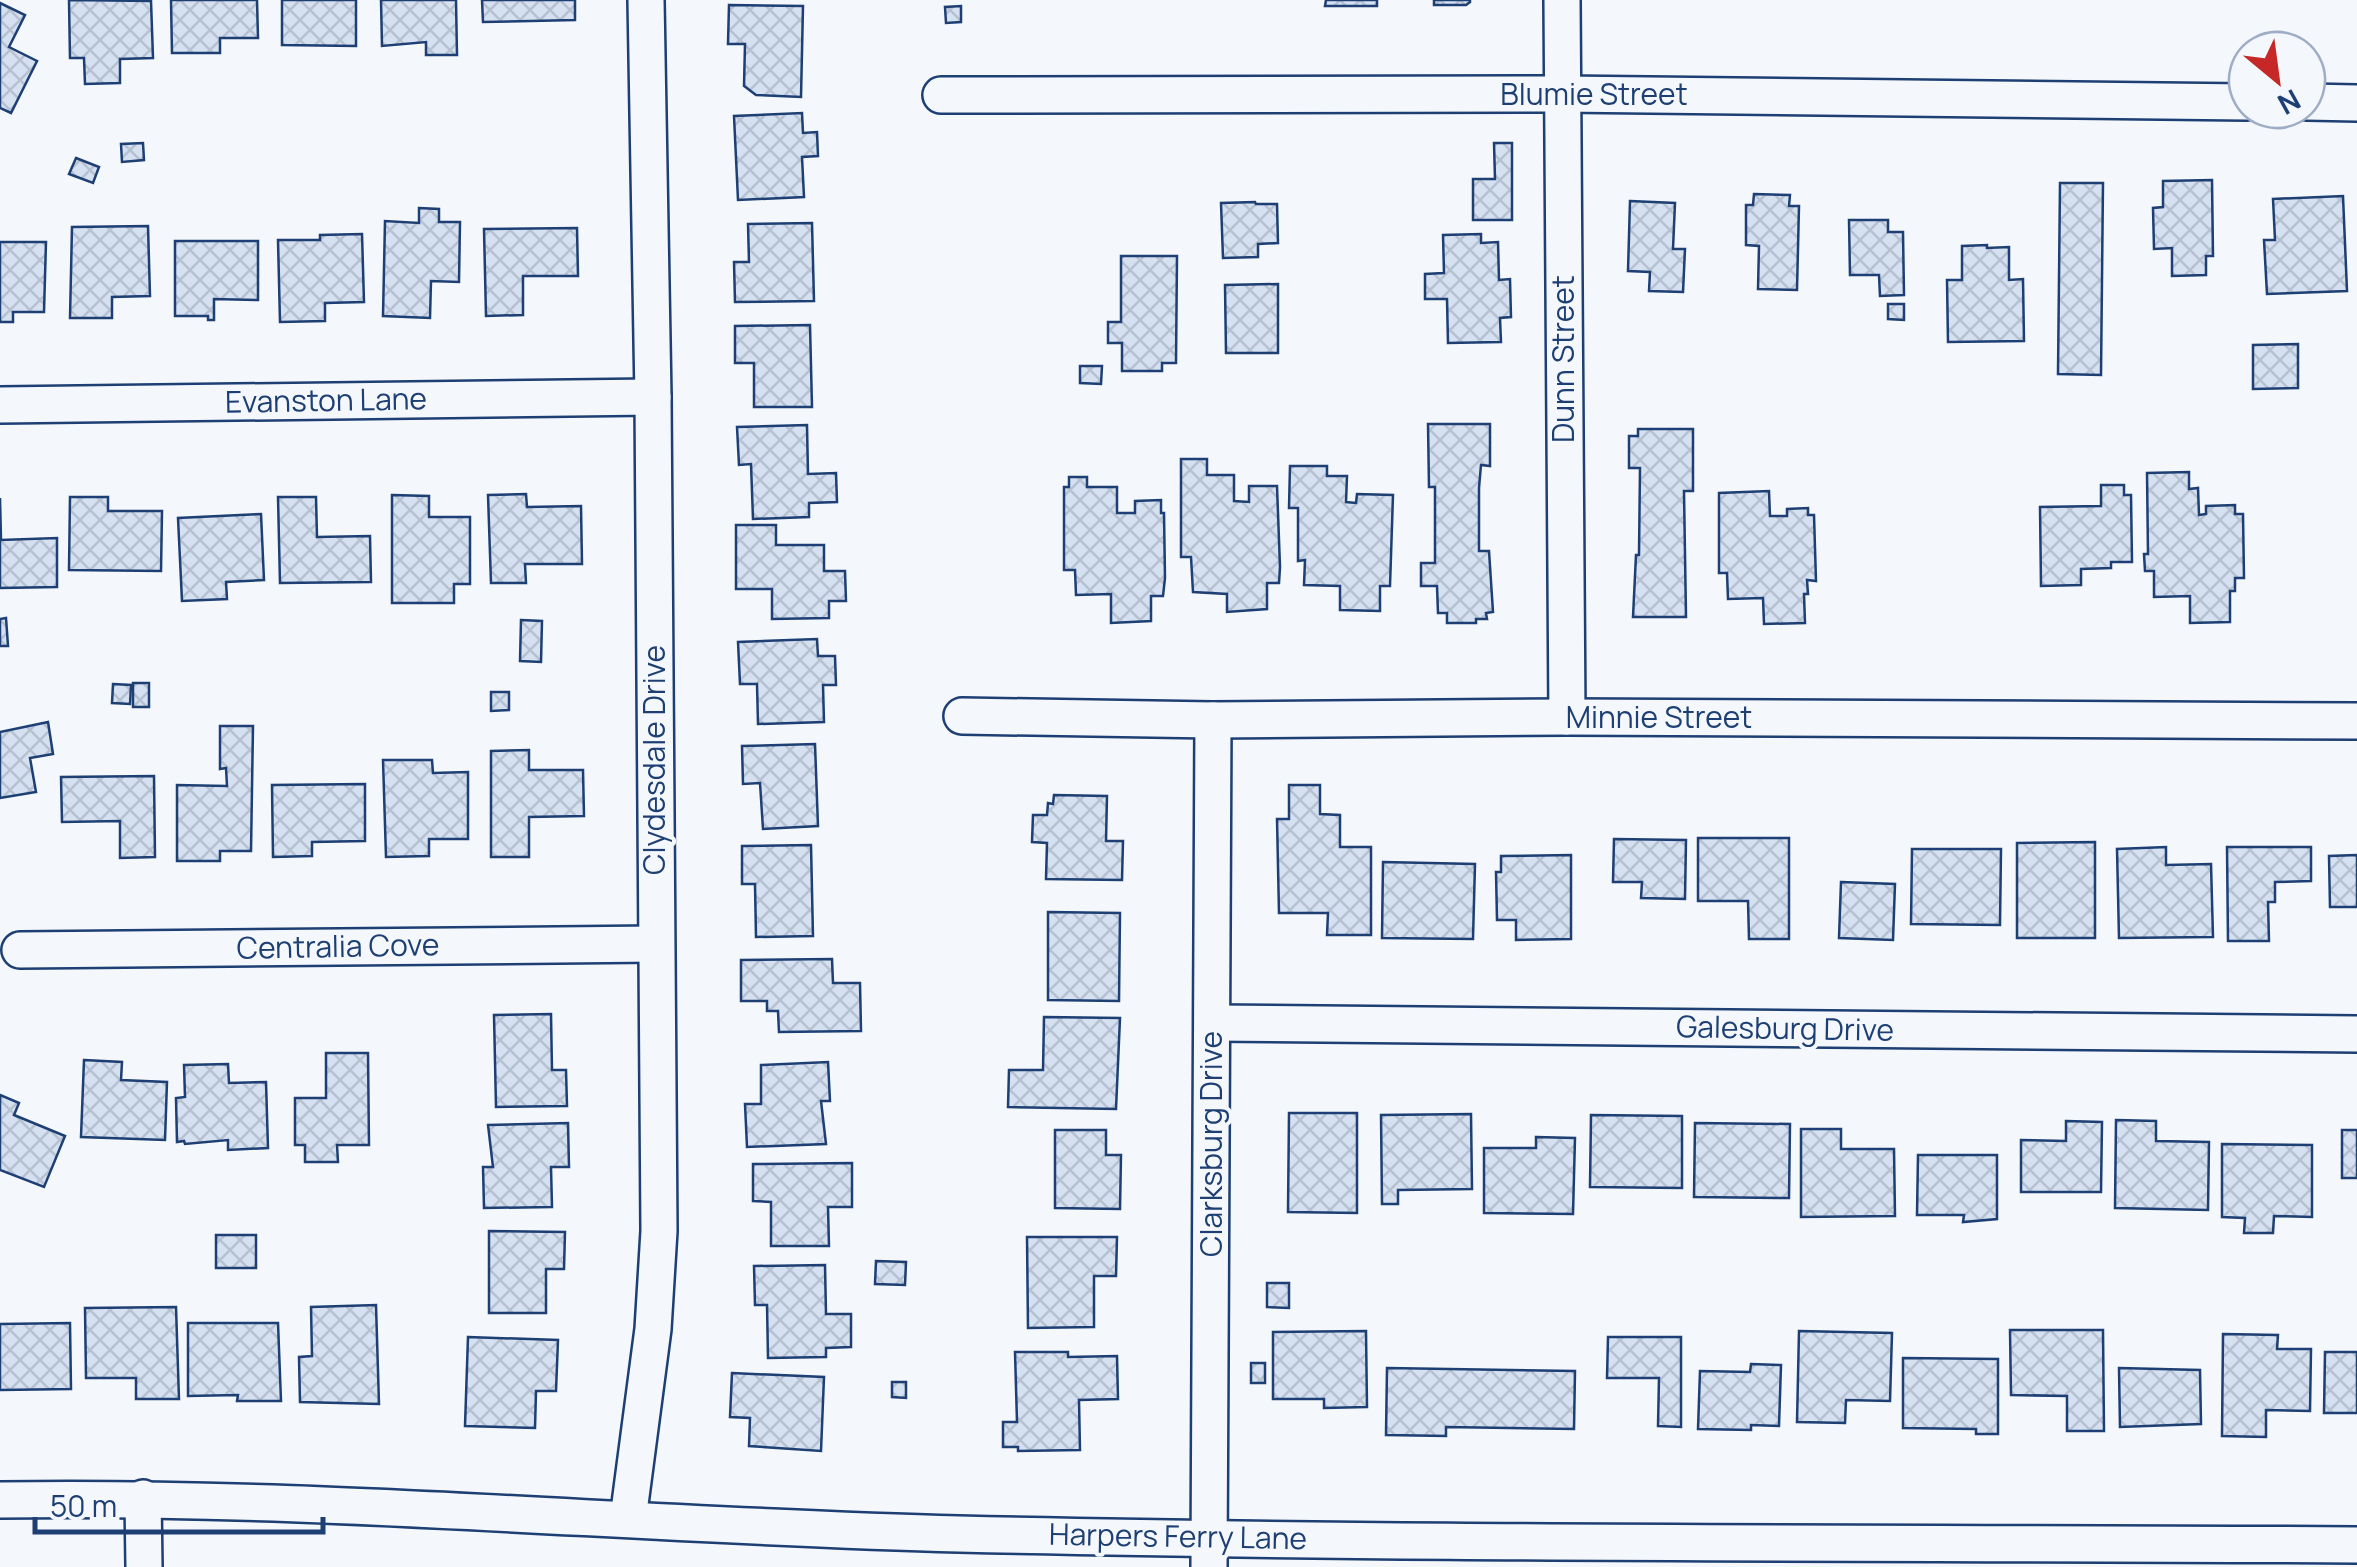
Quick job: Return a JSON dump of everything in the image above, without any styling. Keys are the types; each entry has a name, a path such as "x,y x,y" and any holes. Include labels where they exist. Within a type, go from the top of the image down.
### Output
{"street":[{"name":"Clydesdale Drive","path":"628,1519 654,1329 659,1231 646,0"},
{"name":"Dunn Street","path":"1562,0 1567,717"},
{"name":"Blumie Street","path":"941,96 1562,94 2227,102"},
{"path":"2327,102 2357,103"},
{"name":"Evanston Lane","path":"0,405 652,397"},
{"name":"Minnie Street","path":"962,716 1213,720 1567,717 2357,721"},
{"name":"Clarksburg Drive","path":"1209,1552 1213,720"},
{"name":"Centralia Cove","path":"20,950 656,944"},
{"name":"Galesburg Drive","path":"1213,1023 2357,1034"},
{"path":"143,1498 144,1567"},
{"name":"Harpers Ferry Lane","path":"0,1500 143,1498 952,1534 1209,1552 2357,1545"}],"building":[{"path":"69,0 151,1 153,58 120,59 120,83 85,84 84,58 70,58"},
{"path":"171,0 257,0 258,38 220,38 220,53 172,53"},
{"path":"282,0 356,0 356,46 282,45"},
{"path":"381,0 456,0 457,55 426,55 426,42 382,46"},
{"path":"482,0 575,0 575,20 483,22"},
{"path":"1326,0 1377,0 1377,6 1325,6"},
{"path":"1434,0 1470,0 1470,2 1434,5"},
{"path":"0,3 25,15 9,47 37,61 11,113 0,108"},
{"path":"729,5 803,6 801,97 756,95 744,86 745,44 728,44"},
{"path":"961,6 961,22 946,23 945,7"},
{"path":"802,113 803,133 817,132 818,156 802,157 804,197 738,200 734,116"},
{"path":"143,143 144,160 122,162 121,144"},
{"path":"1494,143 1512,143 1512,220 1473,220 1473,179 1495,179"},
{"path":"76,158 99,167 93,183 69,174"},
{"path":"2212,180 2213,256 2206,256 2206,275 2172,276 2172,248 2154,249 2153,208 2163,207 2163,181"},
{"path":"2060,183 2103,183 2101,375 2058,374"},
{"path":"1754,194 1790,195 1789,206 1799,206 1797,290 1758,289 1759,246 1746,245 1746,205 1753,205"},
{"path":"2343,196 2347,291 2267,294 2264,240 2275,240 2273,199"},
{"path":"1630,201 1675,203 1673,249 1685,249 1683,292 1649,291 1650,272 1628,271"},
{"path":"1221,203 1277,204 1278,243 1258,244 1258,257 1223,258"},
{"path":"419,208 439,209 439,222 460,222 459,282 431,281 430,318 383,316 385,221 419,223"},
{"path":"1849,220 1888,220 1888,232 1903,232 1904,295 1880,296 1879,275 1850,275"},
{"path":"812,223 814,301 735,302 734,262 749,262 748,224"},
{"path":"148,226 150,296 112,297 112,318 70,318 72,227"},
{"path":"577,228 578,276 523,276 523,315 486,316 484,229"},
{"path":"362,234 364,302 325,303 325,321 280,322 278,240"},
{"path":"1481,234 1481,243 1498,242 1499,280 1510,279 1511,317 1500,318 1501,342 1448,343 1447,299 1425,299 1425,274 1444,273 1443,235"},
{"path":"175,241 258,241 258,300 214,299 214,320 208,320 208,316 175,316"},
{"path":"0,242 46,242 44,312 13,312 13,322 0,322"},
{"path":"1962,246 2009,247 2009,280 2023,279 2024,341 1948,342 1947,280 1962,280"},
{"path":"1121,256 1177,256 1176,363 1162,363 1162,371 1122,371 1122,343 1108,343 1108,322 1121,322"},
{"path":"1278,284 1278,353 1226,353 1225,285"},
{"path":"1888,304 1904,304 1904,320 1888,319"},
{"path":"810,325 812,407 754,407 754,363 735,363 735,326"},
{"path":"2298,344 2298,388 2253,389 2253,345"},
{"path":"1080,366 1102,366 1101,384 1080,383"},
{"path":"1428,424 1490,424 1490,466 1481,465 1479,488 1479,551 1489,551 1493,612 1486,613 1487,619 1476,619 1476,623 1447,623 1447,613 1438,613 1437,586 1421,586 1421,563 1435,563 1435,487 1429,487"},
{"path":"807,425 808,474 836,473 837,502 809,503 809,517 753,519 751,464 739,465 737,427"},
{"path":"1638,429 1693,429 1693,491 1684,491 1686,617 1633,617 1639,555 1640,468 1629,468 1629,436 1638,436"},
{"path":"1181,459 1207,459 1207,475 1234,475 1234,501 1249,502 1249,486 1277,486 1279,583 1267,583 1267,609 1227,612 1227,594 1193,592 1191,557 1181,557"},
{"path":"1290,466 1327,466 1327,476 1347,476 1346,502 1356,503 1357,494 1393,495 1390,586 1380,586 1380,611 1340,610 1340,586 1304,585 1305,560 1298,561 1298,508 1289,508"},
{"path":"2189,472 2189,489 2198,488 2199,515 2206,514 2206,506 2235,505 2235,514 2243,514 2244,578 2235,578 2235,591 2230,591 2230,622 2190,623 2190,596 2154,597 2154,571 2145,571 2147,473"},
{"path":"1069,477 1087,477 1087,487 1117,487 1117,513 1135,513 1135,501 1161,500 1165,578 1163,596 1151,596 1151,621 1111,623 1111,594 1076,595 1075,570 1064,570 1064,487 1069,487"},
{"path":"2101,485 2124,485 2124,495 2131,495 2132,562 2111,562 2111,568 2081,569 2081,585 2041,586 2040,507 2101,506"},
{"path":"1769,491 1770,516 1787,516 1787,509 1808,508 1808,515 1814,515 1816,581 1807,580 1805,623 1764,624 1763,598 1728,599 1727,573 1719,573 1719,493"},
{"path":"526,494 527,507 581,506 582,564 525,564 526,583 491,583 488,495"},
{"path":"392,495 429,496 429,517 470,517 470,584 454,584 454,603 392,603"},
{"path":"70,497 108,497 108,511 162,511 161,571 69,570"},
{"path":"278,497 316,497 317,537 370,536 371,582 280,583"},
{"path":"0,498 1,540 57,538 57,587 0,588"},
{"path":"261,514 264,580 226,582 227,599 182,601 178,518"},
{"path":"736,525 776,525 776,545 824,545 824,571 845,571 846,601 829,601 829,618 772,619 772,589 736,589"},
{"path":"6,618 8,646 0,646 0,619"},
{"path":"521,620 542,621 541,662 520,661"},
{"path":"817,639 818,656 835,656 836,685 823,685 824,722 758,724 757,684 740,684 738,642"},
{"path":"133,683 149,683 149,707 133,707"},
{"path":"113,684 131,685 130,704 112,703"},
{"path":"491,692 509,692 509,710 491,711"},
{"path":"48,722 53,754 30,758 36,792 0,798 0,732"},
{"path":"220,726 253,726 251,851 220,851 220,861 177,861 177,785 227,786 226,768 220,769"},
{"path":"815,744 818,826 763,829 760,783 743,784 742,746"},
{"path":"529,750 529,770 583,770 584,816 529,817 529,857 491,857 491,751"},
{"path":"383,760 432,760 433,773 468,772 468,839 429,839 429,856 386,857"},
{"path":"154,776 155,857 120,858 120,821 62,822 61,777"},
{"path":"365,784 365,841 312,842 312,856 273,857 272,785"},
{"path":"1289,785 1320,785 1320,814 1340,815 1340,847 1371,847 1371,935 1327,935 1328,913 1279,913 1277,819 1289,819"},
{"path":"1054,795 1107,796 1106,841 1123,841 1122,880 1046,879 1047,843 1032,842 1033,815 1047,815 1048,803 1053,804"},
{"path":"1698,838 1789,838 1789,939 1749,939 1748,901 1698,901"},
{"path":"1614,839 1686,840 1685,899 1641,898 1642,882 1613,882"},
{"path":"2095,842 2095,938 2017,938 2017,843"},
{"path":"811,845 813,936 756,937 755,884 742,884 742,846"},
{"path":"2166,847 2166,865 2211,864 2213,937 2119,938 2117,849"},
{"path":"2227,847 2311,847 2311,881 2275,882 2275,902 2268,902 2269,941 2228,941"},
{"path":"1912,849 2001,849 2000,925 1911,924"},
{"path":"1571,855 1571,939 1516,940 1516,920 1497,920 1496,872 1501,872 1501,856"},
{"path":"2357,855 2357,907 2330,907 2329,856"},
{"path":"1383,862 1475,864 1473,939 1382,938"},
{"path":"1841,882 1895,884 1893,940 1839,938"},
{"path":"1048,912 1120,913 1119,1001 1048,1000"},
{"path":"832,959 833,983 860,983 861,1031 779,1032 778,1011 767,1011 767,1001 741,1001 741,960"},
{"path":"551,1014 552,1070 566,1070 567,1106 496,1107 494,1015"},
{"path":"1044,1017 1120,1018 1116,1109 1008,1107 1009,1070 1043,1070"},
{"path":"326,1053 368,1053 369,1145 337,1145 338,1162 305,1162 305,1145 295,1145 295,1098 326,1098"},
{"path":"84,1060 122,1062 121,1080 167,1082 165,1140 81,1137"},
{"path":"828,1062 830,1101 821,1101 826,1144 747,1147 745,1104 761,1104 761,1065"},
{"path":"228,1064 229,1083 266,1082 268,1148 228,1150 228,1140 177,1142 176,1098 185,1097 184,1065"},
{"path":"0,1095 19,1103 14,1115 65,1136 44,1187 0,1170"},
{"path":"1289,1113 1357,1113 1357,1213 1288,1212"},
{"path":"1471,1114 1472,1189 1398,1190 1398,1204 1382,1204 1381,1115"},
{"path":"1591,1115 1682,1116 1682,1188 1590,1187"},
{"path":"2116,1120 2156,1121 2156,1141 2209,1142 2208,1210 2115,1208"},
{"path":"2066,1121 2102,1122 2101,1192 2021,1192 2021,1140 2066,1141"},
{"path":"568,1123 569,1167 551,1167 552,1207 484,1208 483,1167 493,1167 488,1125"},
{"path":"1695,1123 1790,1124 1789,1198 1694,1197"},
{"path":"1801,1129 1841,1129 1841,1149 1894,1149 1895,1216 1801,1217"},
{"path":"1055,1130 1106,1130 1106,1155 1121,1155 1120,1209 1055,1208"},
{"path":"2342,1130 2357,1130 2357,1178 2342,1178"},
{"path":"1536,1137 1575,1138 1573,1214 1484,1213 1484,1148 1536,1148"},
{"path":"2222,1144 2312,1145 2312,1217 2274,1216 2273,1233 2244,1233 2245,1218 2222,1217"},
{"path":"1918,1155 1997,1155 1997,1219 1963,1222 1964,1215 1917,1215"},
{"path":"852,1163 852,1207 828,1207 829,1246 771,1246 771,1202 753,1201 753,1164"},
{"path":"489,1231 565,1232 564,1269 546,1269 546,1313 489,1313"},
{"path":"216,1235 256,1235 256,1268 216,1268"},
{"path":"1027,1237 1117,1237 1116,1276 1094,1276 1094,1327 1028,1328"},
{"path":"876,1261 906,1262 905,1285 875,1284"},
{"path":"825,1265 826,1314 851,1314 851,1347 826,1348 826,1357 768,1358 767,1305 755,1305 754,1266"},
{"path":"1267,1283 1289,1283 1289,1308 1267,1307"},
{"path":"376,1305 379,1404 300,1402 299,1357 312,1356 311,1307"},
{"path":"176,1307 179,1399 136,1399 136,1378 86,1378 85,1308"},
{"path":"70,1323 71,1389 0,1390 0,1324"},
{"path":"188,1323 278,1323 281,1401 237,1401 238,1395 188,1396"},
{"path":"2010,1330 2103,1330 2104,1431 2067,1431 2067,1396 2011,1395"},
{"path":"1366,1331 1367,1407 1324,1408 1324,1399 1273,1399 1273,1332"},
{"path":"1799,1331 1892,1333 1890,1401 1846,1400 1845,1423 1797,1422"},
{"path":"2223,1334 2278,1335 2277,1349 2311,1349 2310,1411 2266,1410 2266,1437 2222,1436"},
{"path":"468,1337 558,1340 556,1391 536,1391 535,1428 465,1426"},
{"path":"1608,1337 1681,1337 1681,1427 1658,1426 1659,1378 1607,1378"},
{"path":"1015,1352 1117,1356 1118,1399 1079,1400 1080,1450 1018,1451 1018,1447 1003,1447 1003,1422 1017,1422"},
{"path":"2325,1352 2357,1352 2357,1413 2324,1413"},
{"path":"1903,1358 1998,1359 1998,1434 1976,1434 1976,1429 1903,1428"},
{"path":"1251,1363 1265,1363 1265,1383 1251,1383"},
{"path":"1751,1364 1781,1365 1779,1426 1698,1429 1700,1371 1750,1372"},
{"path":"1387,1368 1575,1371 1574,1429 1446,1427 1446,1436 1386,1435"},
{"path":"2119,1368 2200,1370 2201,1424 2120,1427"},
{"path":"732,1373 824,1377 821,1451 749,1446 750,1418 730,1417"},
{"path":"892,1382 906,1382 906,1398 892,1397"}]}
